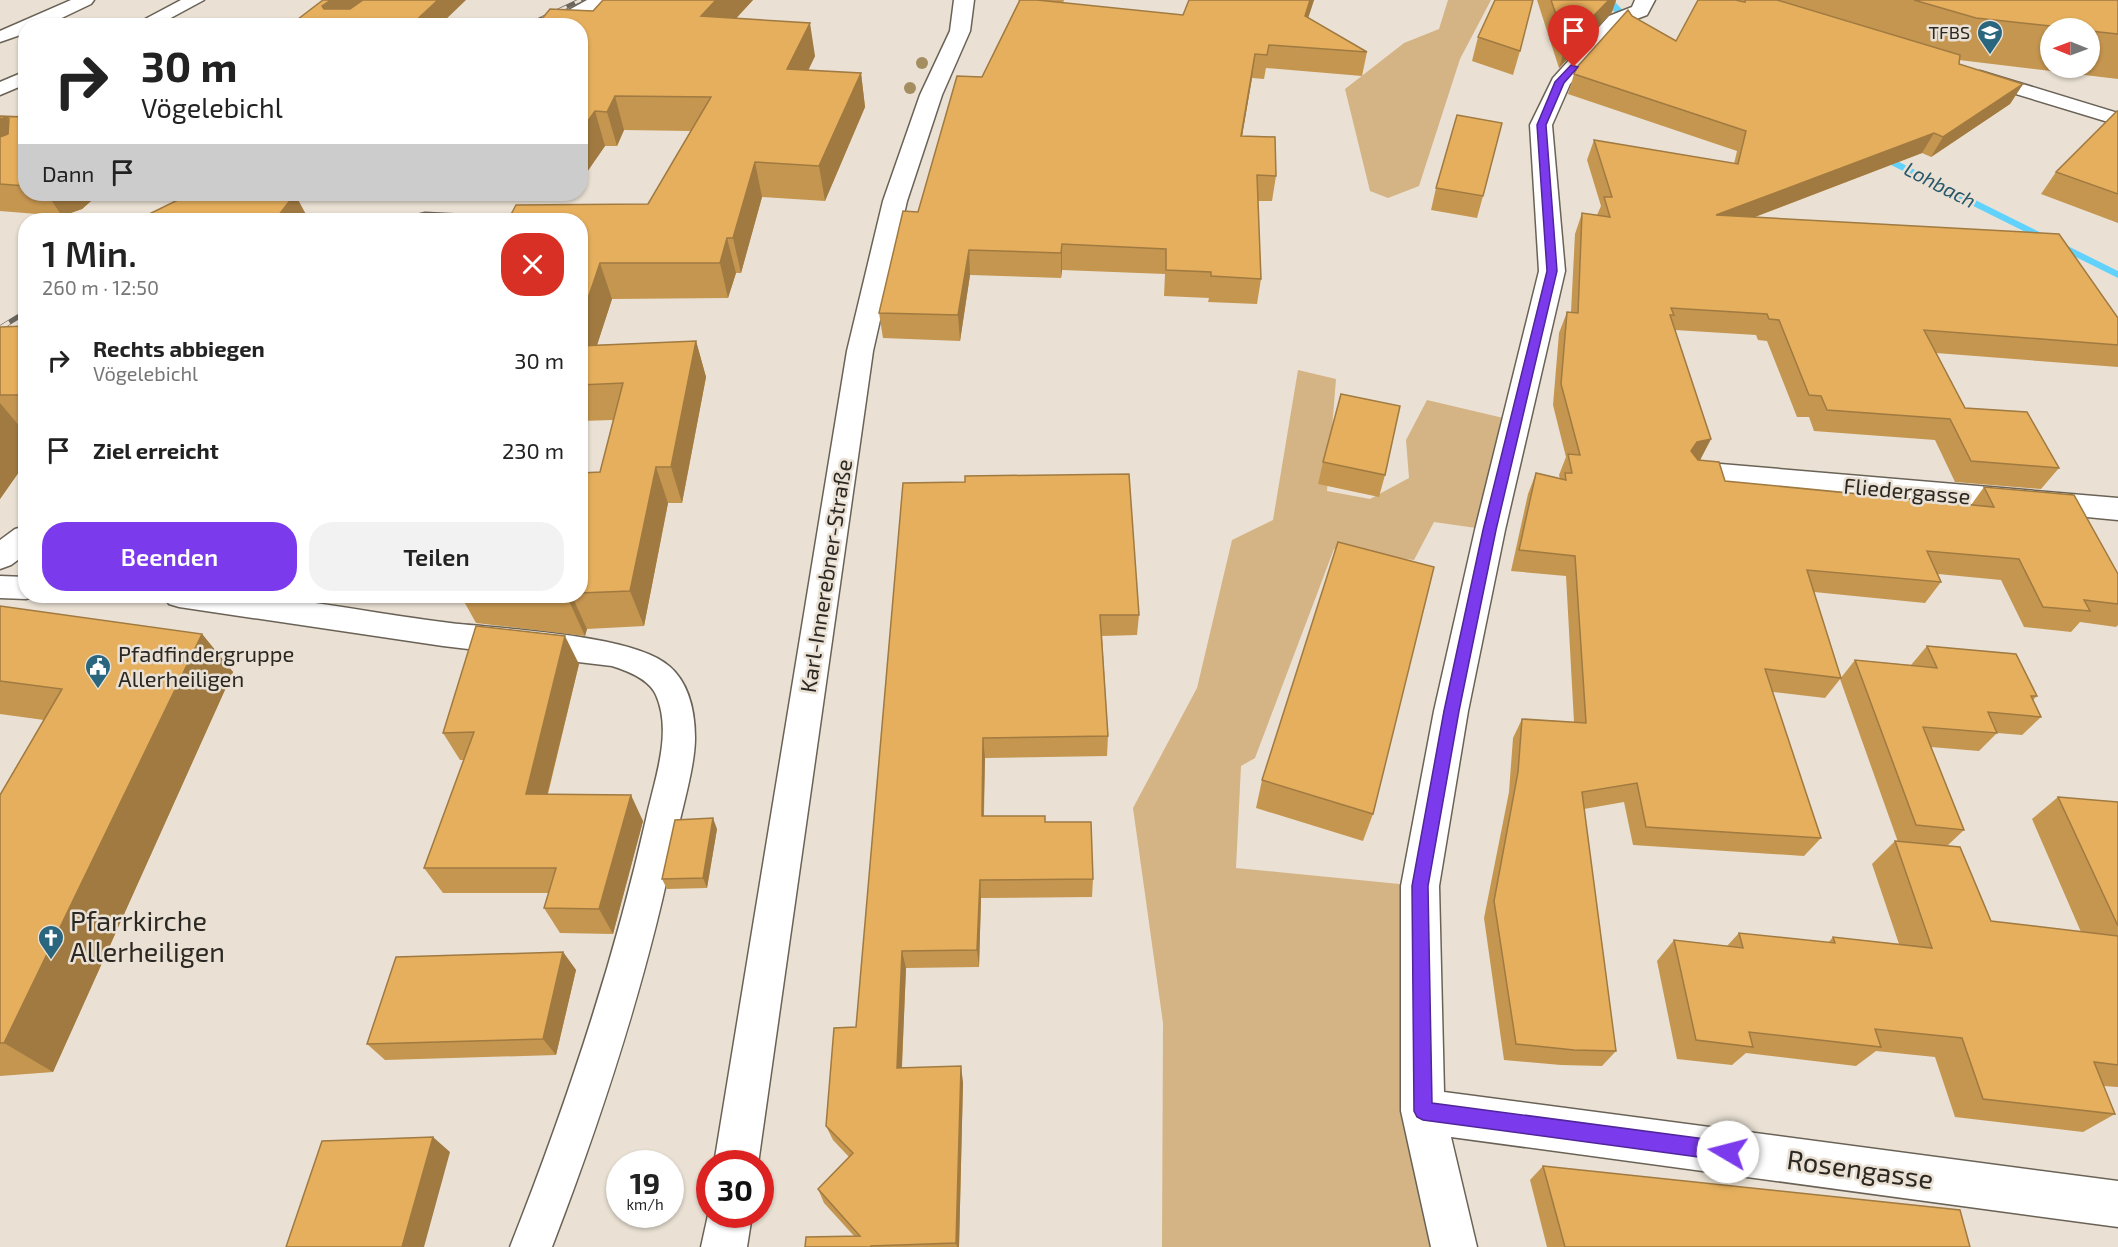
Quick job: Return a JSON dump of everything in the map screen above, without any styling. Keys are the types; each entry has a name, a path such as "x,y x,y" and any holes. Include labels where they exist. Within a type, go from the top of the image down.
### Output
{"street":[{"path":"566,18 602,0"},
{"name":"Karl-Innerebner-Straße","path":"738,1150 860,351 894,201 931,95 960,31 964,0"},
{"path":"1454,1247 1423,1111 1420,886 1451,711 1490,530 1552,271 1541,125 1560,82 1634,10"},
{"name":"Fliedergasse","path":"1697,472 2118,509"},
{"path":"0,557 18,543"},
{"name":"Rosengasse","path":"1423,1111 2118,1204"},
{"path":"724,1247 727,1228"}],"lane":[{"path":"45,18 85,0"},
{"path":"158,18 195,0"},
{"path":"0,37 18,30"},
{"path":"1967,72 2118,119"},
{"path":"0,89 18,81"},
{"path":"0,587 18,588"},
{"path":"228,603 443,634 612,654 633,659 648,667 663,679 674,694 679,714 679,742 643,911 568,1149 531,1247"}],"shaded area":[{"path":"1448,0 1491,0 1460,59 1419,186 1388,198 1370,191 1345,89 1404,43 1439,29"},
{"path":"1298,370 1336,379 1327,491 1370,499 1409,478 1406,440 1427,400 1516,421 1490,530 1434,522 1414,560 1334,549 1255,758 1241,766 1236,868 1420,886 1454,1247 1162,1247 1163,1023 1133,808 1197,688 1232,540 1273,520"}],"building":[{"path":"323,0 331,0 322,6 324,9 350,9 363,0 438,0 419,18 299,18"},
{"path":"603,0 716,0 701,16 810,23 787,69 861,73 819,166 755,162 733,238 727,238 720,263 600,263 588,298 588,213 512,213 516,205 648,204 711,97 615,96 607,112 595,111 588,121 588,18 543,18 550,9 593,11"},
{"path":"1020,0 1183,15 1189,0 1310,0 1305,16 1367,52 1269,45 1267,55 1255,54 1241,136 1275,137 1276,176 1257,175 1261,279 1211,276 1211,272 1166,270 1166,249 1062,244 1061,253 969,250 958,315 879,313 903,211 918,212 957,76 982,77"},
{"path":"1495,0 1533,0 1520,51 1478,37"},
{"path":"1551,0 1609,0 1566,44"},
{"path":"1698,0 1745,2 1745,0 1777,0 1960,55 1959,64 2023,84 1943,137 1934,133 1716,215 2059,234 2118,318 2118,345 1924,330 1965,408 2027,412 2059,468 1971,461 1950,419 1827,410 1821,396 1809,395 1779,320 1769,319 1767,314 1671,308 1674,315 1670,315 1711,439 1697,442 1691,451 1698,460 1719,462 1725,481 1994,507 1984,487 2074,495 2118,574 2118,604 2084,600 2090,611 2043,607 2019,559 1927,551 1941,582 1807,570 1841,678 1765,669 1821,838 1646,827 1637,783 1582,792 1616,1051 1574,1050 1516,1044 1494,901 1518,772 1522,719 1586,723 1575,556 1519,550 1536,473 1566,480 1565,473 1572,473 1568,454 1580,455 1561,384 1567,312 1578,313 1582,213 1610,217 1604,197 1612,197 1594,140 1738,164 1746,131 1574,74 1578,66 1628,10 1632,16 1676,41"},
{"path":"1914,0 2118,0 2118,34 2100,32 2100,18 2040,18 2040,25 1976,18"},
{"path":"2117,111 2118,194 2056,172"},
{"path":"1457,115 1502,123 1483,196 1436,188"},
{"path":"0,116 18,117 18,185 0,184 0,137 8,134 9,119 6,117 0,119"},
{"path":"176,201 290,201 280,213 151,213"},
{"path":"18,326 18,395 0,395 0,327"},
{"path":"696,341 671,467 656,467 630,591 588,593 588,473 600,472 623,383 588,385 588,346"},
{"path":"1341,394 1400,406 1385,475 1323,462"},
{"path":"1129,474 1139,615 1100,615 1108,736 983,738 982,816 1045,816 1045,822 1091,822 1093,879 980,880 977,950 902,951 897,1068 961,1066 956,1243 805,1247 806,1237 860,1236 818,1189 853,1153 826,1126 834,1028 856,1027 903,483 965,482 965,476"},
{"path":"1338,542 1434,567 1373,814 1262,780"},
{"path":"0,606 202,634 4,1043 0,1043 0,795 62,689 0,681"},
{"path":"476,626 565,636 526,794 631,795 599,909 544,908 556,868 424,868 474,732 443,733"},
{"path":"1927,646 2016,654 2037,696 2031,696 2041,717 1988,712 1997,733 1923,727 1964,830 1916,825 1855,660 1937,668"},
{"path":"2058,797 2118,802 2118,926"},
{"path":"713,818 703,878 662,879 675,820"},
{"path":"1895,841 1960,847 1991,921 2118,936 2118,1065 2094,1062 2115,1114 1983,1099 1962,1038 1875,1029 1881,1047 1749,1032 1753,1047 1696,1040 1674,940 1743,948 1739,933 1835,943 1833,937 1932,948"},
{"path":"563,952 543,1039 367,1044 396,957"},
{"path":"433,1137 402,1247 286,1247 322,1141"},
{"path":"1543,1166 1960,1210 1970,1247 1565,1247"}],"waterway":[{"name":"Lohbach","path":"1612,0 1612,4 1633,26"},
{"name":"Lohbach","path":"1879,155 2118,275"}],"railway":[{"path":"543,18 581,0"},
{"path":"0,328 18,317"}],"place":[{"name":"TFBS","path":"1990,56"},
{"name":"Pfadfindergruppe Allerheiligen","path":"98,690"},
{"name":"Pfarrkirche Allerheiligen","path":"51,961"}],"route":[{"path":"1574,67 1560,82 1541,125 1552,271 1490,530 1451,711 1420,886 1423,1111 1728,1152"}]}
